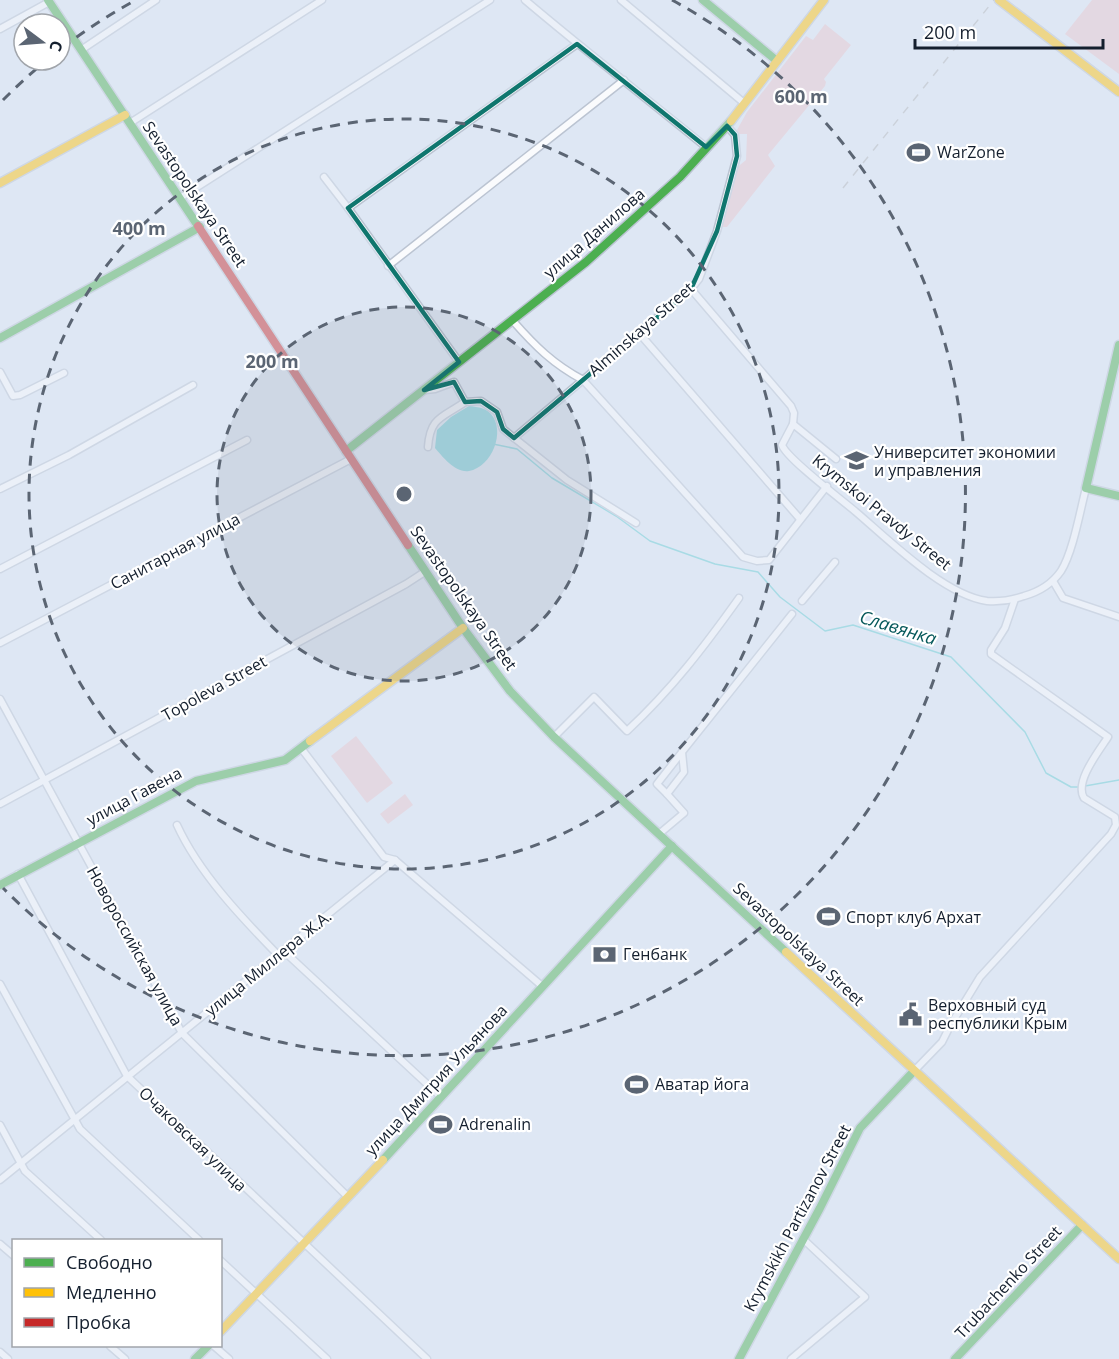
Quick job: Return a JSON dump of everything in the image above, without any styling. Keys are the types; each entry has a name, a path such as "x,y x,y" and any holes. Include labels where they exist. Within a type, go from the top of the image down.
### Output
{"main road":[{"path":"703,0 777,61"},
{"name":"улица Данилова","path":"348,455 424,390 586,262 651,205 727,126 824,0"},
{"path":"999,0 1119,92"},
{"name":"Sevastopolskaya Street","path":"49,1 463,628 510,691 554,737 1119,1259"},
{"path":"0,183 128,119"},
{"path":"0,338 200,228"},
{"path":"1119,345 1086,488 1119,496"},
{"name":"улица Гавена","path":"0,885 196,781 285,760 463,628"},
{"name":"улица Дмитрия Ульянова","path":"222,1330 304,1245 672,846"},
{"name":"Krymskikh Partizanov Street","path":"739,1359 861,1128 914,1071"},
{"name":"Trubachenko Street","path":"955,1359 1082,1225"},
{"path":"195,1359 207,1347"}],"street":[{"path":"81,50 156,0"},
{"path":"128,119 322,0"},
{"path":"180,198 490,0"},
{"path":"525,0 706,147"},
{"path":"621,0 744,103"},
{"path":"0,29 49,1"},
{"path":"348,208 577,44"},
{"path":"388,266 624,80"},
{"name":"Alminskaya Street","path":"514,438 691,289 699,279 717,231 737,156 735,135 727,126"},
{"path":"324,177 459,362"},
{"path":"691,289 791,406 794,413 793,424"},
{"path":"513,321 540,351 560,368 583,380 743,557 757,561 769,560 827,486"},
{"path":"639,333 800,519"},
{"path":"0,372 13,396 20,395 64,373"},
{"path":"424,390 435,389 454,382 465,402"},
{"path":"0,489 69,455 194,385"},
{"path":"428,447 429,432 433,424 465,402 481,401 497,412 503,429 514,438 567,480 620,516 636,524"},
{"name":"Krymskoi Pravdy Street","path":"836,459 793,424 782,445 788,456 827,486 900,550 943,582 964,594 988,601 1015,599 1029,595 1053,581"},
{"path":"0,568 247,440"},
{"name":"Санитарная улица","path":"0,643 348,455"},
{"path":"1086,488 1067,555 1061,570 1053,581 1063,598 1119,617"},
{"path":"802,601 835,562"},
{"name":"Topoleva Street","path":"0,804 418,578 426,571"},
{"path":"554,737 594,698 627,730 660,700 702,649 739,598"},
{"path":"914,1071 942,1042 980,977 1111,834 1116,825 1115,817 1084,798 1081,789 1084,776 1108,737 991,654 991,650 1005,628 1015,599"},
{"path":"659,834 684,813 657,784 792,614"},
{"name":"Новороссийская улица","path":"0,699 182,1033 348,1197"},
{"path":"0,718 8,714"},
{"path":"301,748 384,856 395,860 542,987"},
{"path":"667,794 684,772 682,752"},
{"path":"177,825 188,848 244,920 278,955 288,955 441,1097"},
{"name":"улица Миллера Ж.А.","path":"0,1179 395,860"},
{"name":"Очаковская улица","path":"18,874 127,1076 427,1359"},
{"path":"0,984 80,1129 198,1239"},
{"path":"0,1125 25,1171 100,1239"},
{"path":"791,1359 865,1297 803,1239"},
{"path":"0,1244 12,1254"},
{"path":"222,1262 327,1359"},
{"path":"111,1347 125,1359"},
{"path":"215,1347 229,1359"},
{"path":"0,1352 8,1359"}],"highlighted area":[{"path":"577,44 706,147 727,126 735,135 737,156 717,231 691,289 514,438 503,429 497,412 481,401 465,402 454,382 424,390 459,362 348,208"}],"shaded area":[{"path":"1092,0 1119,0 1119,74 1065,34"},
{"path":"825,24 851,45 824,79 825,86 768,155 775,166 727,227 722,227 735,169 746,160 747,134 738,134 737,130 747,112 806,36 813,40"},
{"path":"356,736 393,783 367,803 331,756"},
{"path":"405,794 413,805 388,824 380,814"}],"water":[{"path":"469,406 483,409 491,414 495,421 497,438 490,456 484,463 477,468 464,471 450,464 435,448 437,430 451,417"}],"waterway":[{"name":"Славянка","path":"493,444 517,449 552,478 616,516 650,541 715,564 758,572 780,597 825,631 853,625 951,657 1025,732 1046,773 1071,787 1078,787"},
{"name":"Славянка","path":"1085,786 1119,780"}],"railway":[{"path":"843,188 994,0"}],"traffic: fast":[{"path":"48,0 198,226"},
{"path":"703,0 777,61"},
{"path":"346,451 586,262 680,177 731,121"},
{"path":"0,338 200,227"},
{"path":"1119,345 1086,488 1119,496"},
{"path":"408,545 463,628 510,691 554,737 786,952"},
{"path":"0,885 196,781 285,760 310,741"},
{"path":"383,1160 672,846"},
{"path":"739,1359 860,1128 914,1071"},
{"path":"955,1359 1082,1225"},
{"path":"195,1359 207,1347"}],"traffic: slow":[{"path":"731,121 824,0"},
{"path":"999,0 1119,92"},
{"path":"0,183 125,115"},
{"path":"310,741 463,628"},
{"path":"786,952 1119,1259"},
{"path":"222,1330 383,1160"}],"traffic: jam":[{"path":"198,226 408,545"}],"place":[{"name":"WarZone","path":"919,152"},
{"name":"Университет экономии и управления","path":"856,461"},
{"name":"Спорт клуб Архат","path":"828,917"},
{"name":"Генбанк","path":"605,954"},
{"name":"Верховный суд республики Крым","path":"910,1014"},
{"name":"Аватар йога","path":"637,1084"},
{"name":"Adrenalin","path":"441,1124"}]}
